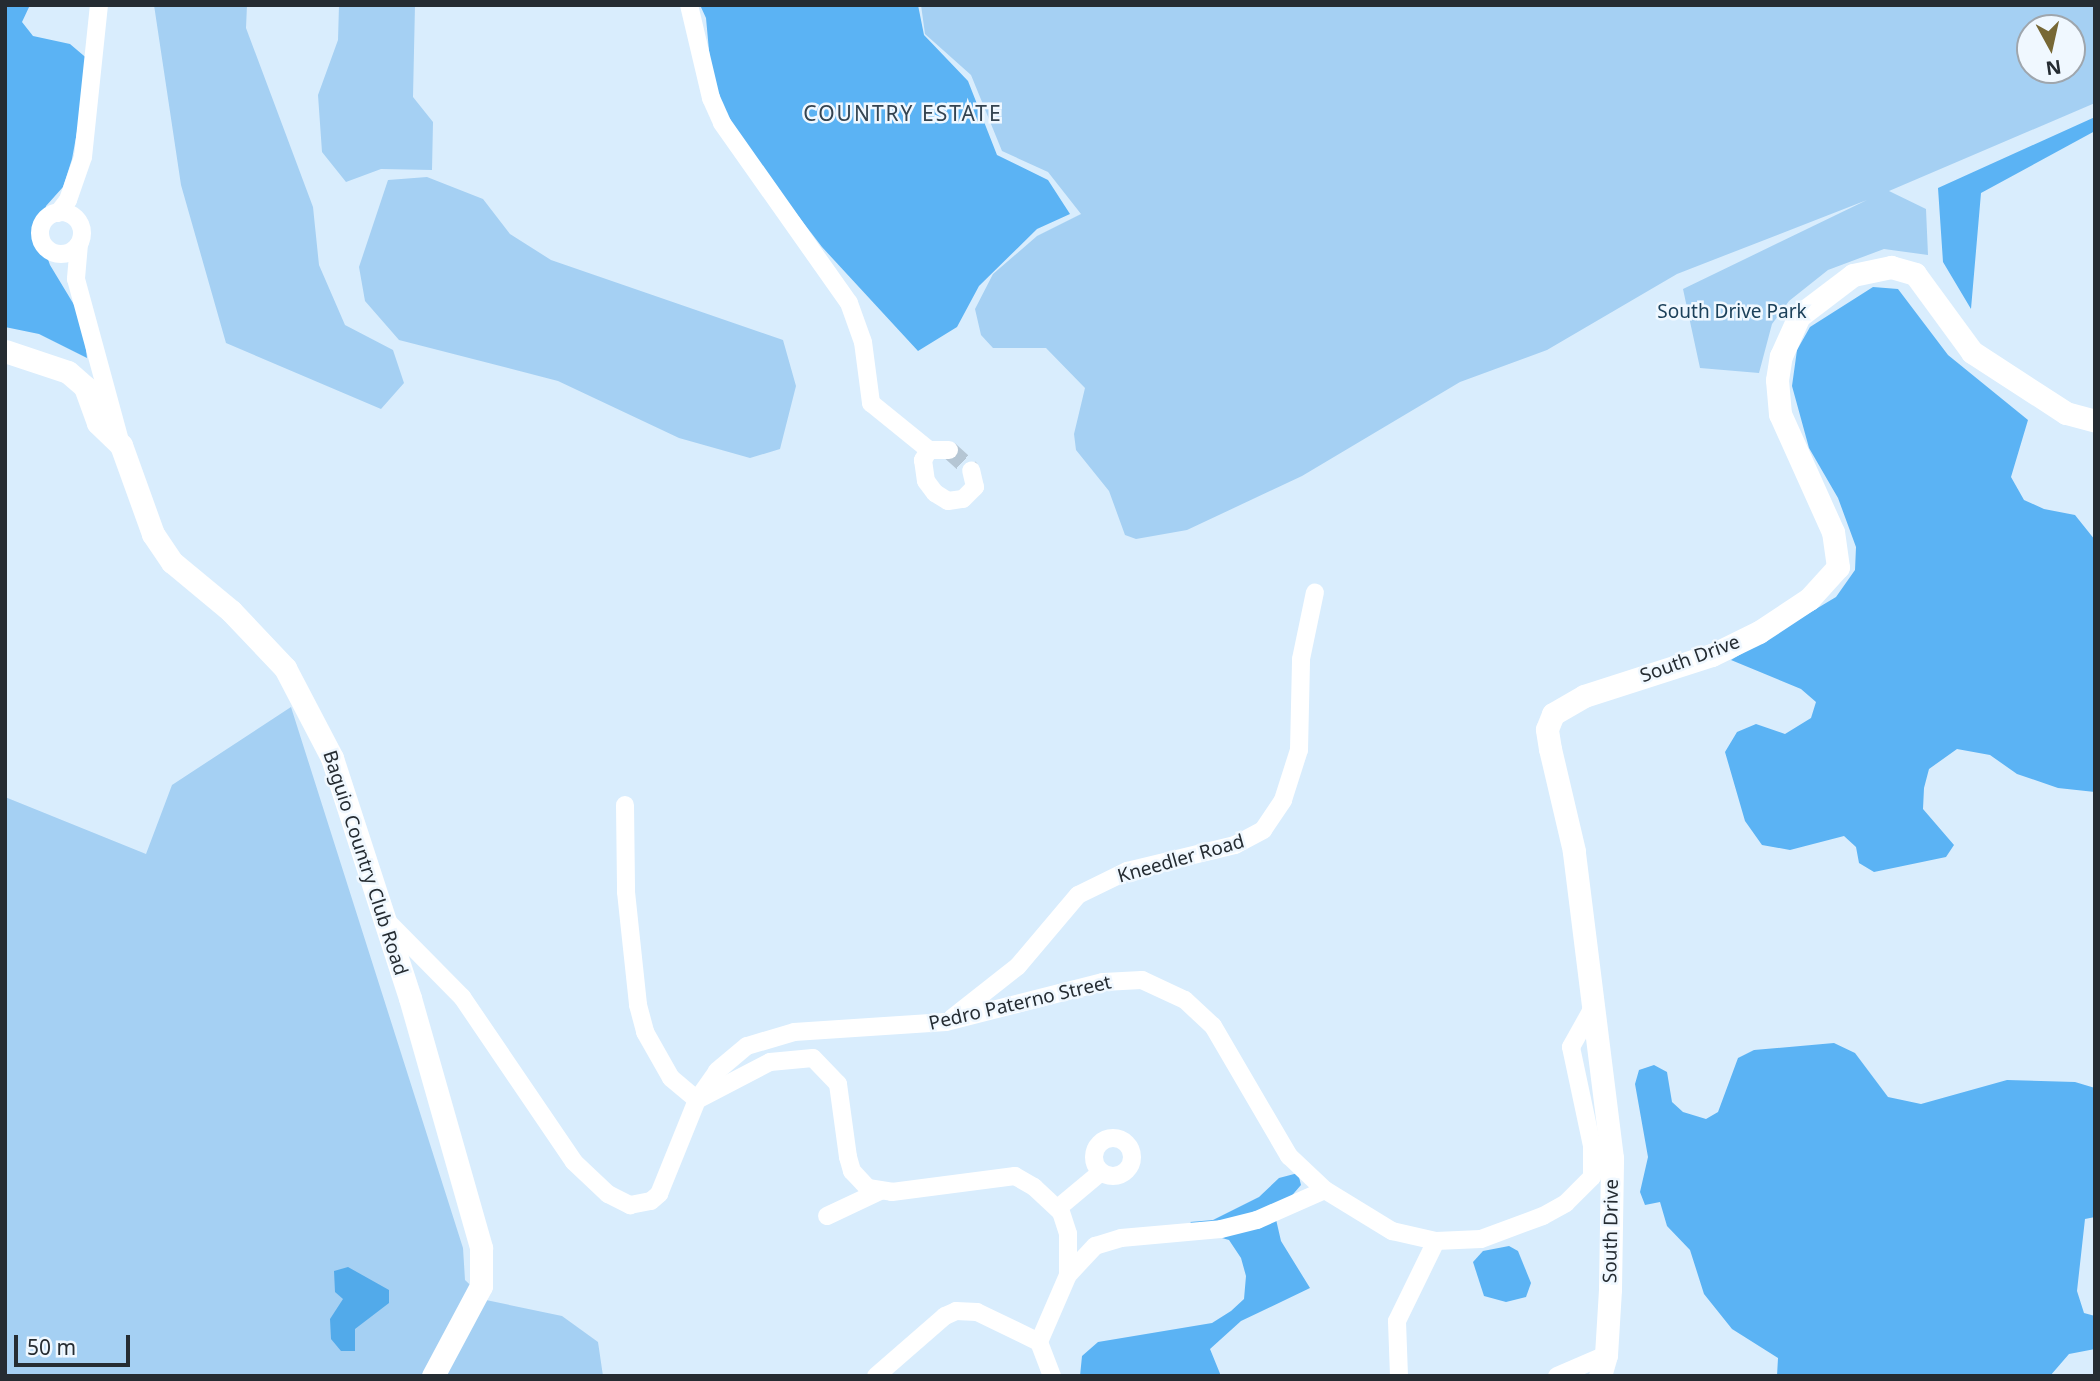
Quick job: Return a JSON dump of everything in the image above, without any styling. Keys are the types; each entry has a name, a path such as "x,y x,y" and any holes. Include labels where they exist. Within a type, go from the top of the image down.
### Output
{"main road":[{"name":"South Drive","path":"1603,1365 1612,1158 1591,1011 1574,851 1547,729 1553,714 1568,703 1712,655 1759,632 1810,598 1838,567 1833,532 1780,414 1781,356 1799,316 1853,275 1891,267 1903,269 1927,285 1979,358 2066,413 2095,421"},
{"path":"5,351 79,380 98,423 121,445"},
{"name":"Baguio Country Club Road","path":"121,445 139,504 166,553 261,640 285,668 313,715 346,795 393,931 473,1210 484,1269 470,1310 433,1376"}],"street":[{"path":"66,209 90,120 99,5"},
{"path":"689,5 711,98 722,123 849,303 863,342 871,403 929,450 949,450"},
{"path":"66,209 81,226 79,244 66,253 52,252 44,244 40,230 48,217 66,209"},
{"name":"Baguio Country Club Road","path":"79,244 76,279 121,445"},
{"name":"Baguio Country Club Road","path":"52,252 76,279"},
{"path":"929,450 923,460 924,473 942,498 956,501 970,494 976,481 971,470"},
{"name":"Kneedler Road","path":"946,1022 1018,966 1078,895 1127,871 1235,845 1263,830 1283,800 1299,750 1301,659 1315,592"},
{"path":"625,805 627,904 638,1005 657,1057 671,1078 697,1100 770,1062 813,1058 838,1084 852,1171 868,1188 880,1191"},
{"name":"Pedro Paterno Street","path":"393,931 462,997 574,1162 620,1201 641,1204 659,1194 697,1100 730,1058 768,1037 946,1022 1103,982 1142,980 1166,989 1213,1026 1289,1156 1325,1190 1372,1222 1436,1241 1481,1239 1522,1227 1566,1202 1592,1177 1592,1146 1571,1047 1591,1011"},
{"path":"1068,1275 1062,1216 1101,1172"},
{"path":"827,1216 880,1191 1002,1174 1034,1187 1095,1246"},
{"path":"1039,1342 1068,1275 1095,1246 1121,1238 1221,1229 1257,1220 1325,1190"},
{"path":"1399,1376 1397,1321 1436,1241"},
{"path":"876,1376 944,1316 956,1311 978,1312 1039,1342 1052,1376"},
{"path":"1557,1376 1603,1365"}],"green space":[{"path":"154,5 247,5 246,28 313,207 319,265 345,325 393,350 404,383 381,409 226,343 181,185"},
{"path":"339,5 415,5 413,97 433,122 432,170 381,169 346,182 322,152 318,95 338,40"},
{"name":"South Drive Park","path":"921,5 2095,5 2095,103 1889,191 1926,209 1928,255 1884,249 1828,270 1789,301 1772,324 1759,373 1700,368 1683,289 1867,200 1677,274 1547,350 1460,382 1302,476 1187,530 1136,539 1125,535 1109,491 1076,450 1074,434 1085,388 1046,348 993,348 981,335 975,309 993,274 1037,236 1081,214 1048,172 1002,151 971,75 925,34"},
{"path":"427,177 483,199 510,234 551,260 783,340 796,386 780,449 750,458 679,438 558,381 399,340 365,301 359,267 388,180"},
{"path":"291,707 463,1248 465,1280 486,1300 562,1316 598,1342 603,1376 5,1376 5,797 146,854 172,785"}],"shaded area":[{"path":"5,5 30,5 22,22 33,36 70,44 90,61 72,159 63,187 46,206 39,234 50,265 82,318 87,358 39,334 5,327"},
{"path":"700,5 918,5 924,35 968,81 997,155 1048,180 1070,214 1037,229 979,286 957,327 918,351 822,247 737,136 712,83 706,18"},
{"path":"2095,117 2095,131 1981,193 1971,309 1943,262 1938,188"},
{"path":"1873,287 1898,289 1948,355 2028,420 2011,477 2024,500 2044,509 2075,515 2095,540 2095,792 2058,788 2017,774 1990,755 1957,749 1929,769 1924,788 1923,809 1954,845 1946,857 1874,872 1859,863 1856,847 1844,836 1790,850 1762,845 1745,821 1725,752 1737,732 1756,724 1785,734 1811,718 1816,702 1801,689 1731,660 1836,597 1855,570 1856,547 1838,498 1809,448 1792,386 1797,350 1810,327"},
{"path":"1834,1043 1855,1053 1888,1097 1921,1104 2007,1080 2075,1082 2095,1088 2095,1217 2085,1219 2077,1291 2084,1313 2095,1316 2095,1349 2069,1354 2050,1376 1777,1376 1778,1358 1732,1329 1704,1294 1690,1250 1667,1226 1660,1202 1645,1205 1640,1192 1648,1157 1635,1084 1639,1070 1654,1065 1667,1072 1672,1102 1683,1112 1706,1119 1718,1112 1738,1058 1754,1050"},
{"path":"1298,1173 1301,1185 1275,1215 1281,1241 1310,1288 1241,1321 1210,1349 1221,1376 1080,1376 1082,1356 1098,1342 1212,1323 1244,1299 1246,1276 1241,1258 1229,1240 1204,1233 1190,1222 1213,1220 1259,1197 1279,1178"},
{"path":"1509,1246 1518,1251 1531,1283 1526,1297 1506,1302 1484,1296 1473,1262 1483,1251"},
{"path":"348,1267 389,1290 389,1303 355,1329 355,1351 341,1351 331,1339 330,1319 343,1299 335,1292 334,1271"}],"tunnel":[{"path":"949,450 971,470"}],"district":[{"name":"COUNTRY ESTATE","path":"903,113"}]}
